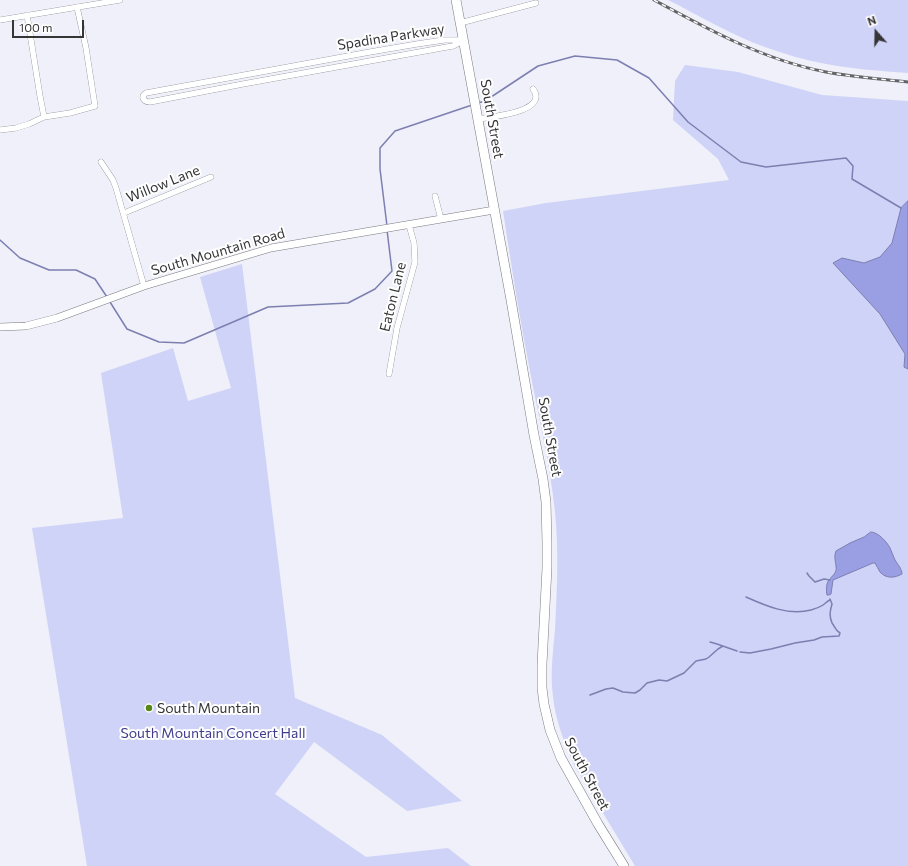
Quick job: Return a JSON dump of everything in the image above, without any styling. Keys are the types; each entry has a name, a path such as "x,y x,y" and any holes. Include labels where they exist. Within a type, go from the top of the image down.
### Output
{"highway":[{"name":"South Street","path":"456,0 543,478 546,502 547,568 542,664 544,704 550,730 561,758 598,824 624,866"}],"street":[{"path":"0,20 120,0"},
{"path":"460,24 536,3"},
{"path":"0,130 16,128 29,124 44,116 70,113 95,106 86,48 77,7"},
{"path":"27,15 44,116"},
{"name":"Spadina Parkway","path":"444,40 464,40 456,45 447,47 150,102 146,102 143,97 146,93 370,52 444,40"},
{"path":"370,52 371,61"},
{"path":"295,66 295,75"},
{"path":"478,119 515,112 526,108 536,100 533,89"},
{"path":"101,162 113,180 124,213 144,286"},
{"name":"Willow Lane","path":"124,213 211,177"},
{"path":"435,196 441,219"},
{"name":"South Mountain Road","path":"0,327 26,326 57,318 144,286 271,248 494,210"},
{"name":"Eaton Lane","path":"389,374 397,328 415,262 414,243 409,225"}],"green space":[{"path":"668,0 908,0 908,73 867,70 810,61 765,47 740,37"},
{"path":"685,65 738,72 822,95 908,101 908,866 635,866 574,765 558,723 552,688 557,571 555,512 547,457 532,384 503,211 546,203 729,180 718,159 673,120 675,81"},
{"name":"South Mountain Concert Hall","path":"242,264 295,698 382,735 462,801 407,811 314,742 275,794 366,857 448,848 471,866 87,866 32,528 123,518 101,373 173,348 188,401 231,388 200,277"}],"water":[{"path":"908,201 908,369 904,367 905,354 880,314 833,263 842,258 864,263 880,257 892,243 901,208"},
{"path":"871,532 879,535 887,543 901,569 902,574 894,577 885,576 880,572 875,563 873,563 833,580 831,594 827,595 826,589 828,582 836,571 836,551"}],"waterway":[{"path":"478,103 485,101 538,66 575,56 617,60 649,78 688,122 741,162 766,167 846,158 853,166 852,179 901,208"},
{"path":"387,226 380,169 380,148 395,131 472,105"},
{"path":"110,302 127,329 159,342 184,343 268,307 348,303 375,289 392,271 387,230"},
{"path":"0,240 20,258 49,270 76,270 95,279 107,297"},
{"path":"807,573 815,582 824,579 830,580"},
{"path":"746,597 770,607 794,612 803,612 814,609 822,606 830,600"},
{"path":"740,652 750,653 822,637 839,636 840,633 837,631 830,618 832,604 830,599"},
{"path":"710,642 737,651"},
{"path":"590,695 613,688 623,692 635,693 647,683 659,680 667,681 684,673 696,661 706,659 723,646"}],"railway":[{"path":"654,0 737,43 781,60 826,72 857,77 908,82"}],"place":[{"name":"South Mountain","path":"149,708"}]}
